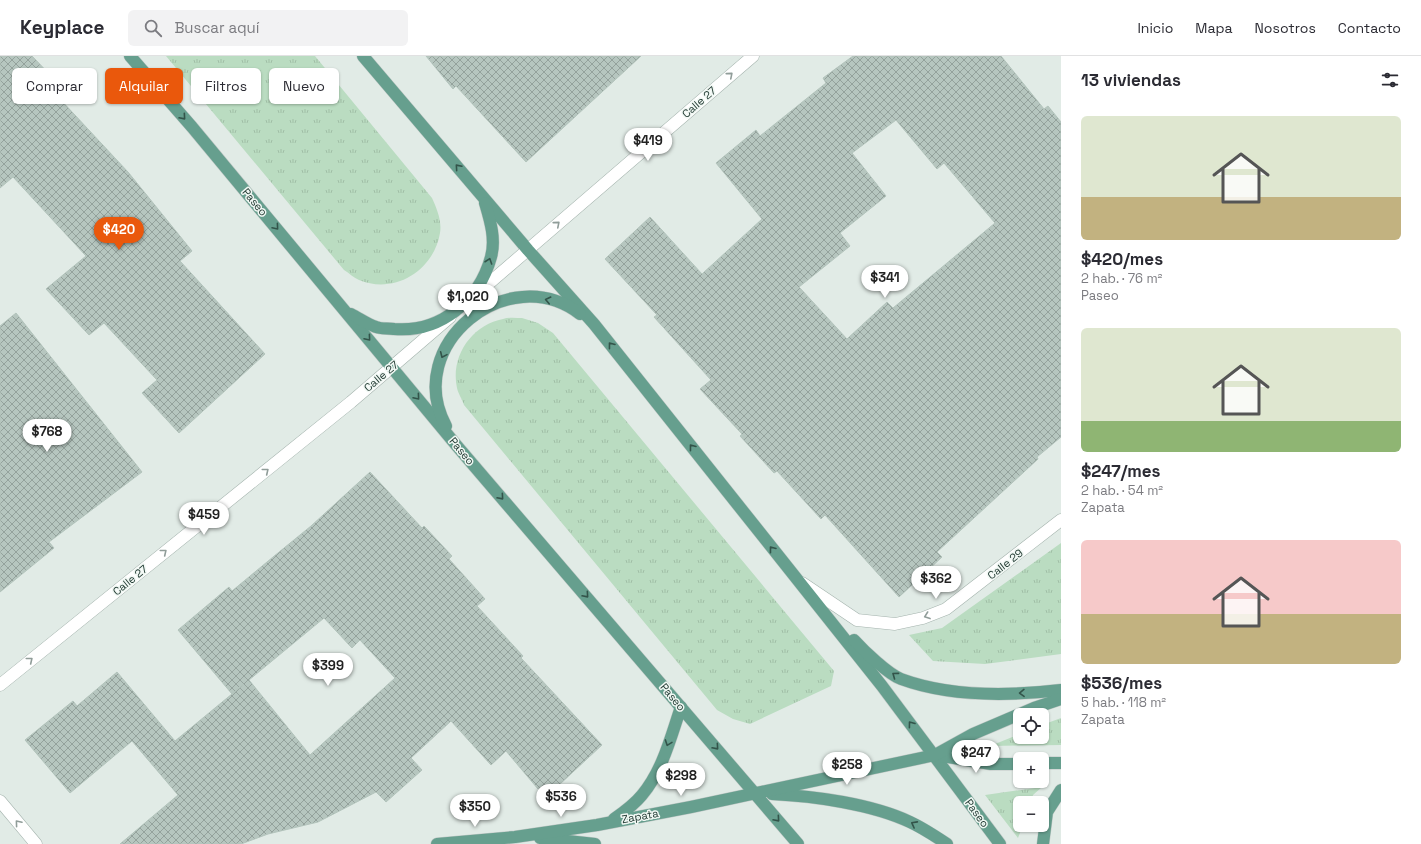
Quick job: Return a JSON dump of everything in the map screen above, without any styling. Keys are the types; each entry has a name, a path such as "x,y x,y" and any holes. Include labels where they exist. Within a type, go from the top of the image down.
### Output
{"main road":[{"name":"Paseo","path":"130,56 192,127 457,446 798,844"},
{"name":"Paseo","path":"363,56 528,250 594,324 796,580 882,686 1000,844"},
{"path":"346,312 377,327 407,330 436,323 461,307 481,284 492,256 492,226 483,197"},
{"path":"457,446 440,415 436,389 440,362 451,338 470,317 493,303 519,297 547,298 572,308 594,324"},
{"path":"796,580 866,652 899,679 961,692 1040,693 1061,690"},
{"name":"Zapata","path":"437,844 515,837 612,821 755,794 934,755 973,734 1034,708 1061,699"},
{"path":"612,821 633,806 653,780 681,707"},
{"name":"Zapata","path":"934,755 991,764 1013,764"},
{"path":"1049,763 1061,763"},
{"path":"1043,844 1047,812 1061,790"},
{"path":"755,794 794,795 825,800 893,815 911,822 947,844"},
{"path":"515,837 566,840 595,844"}],"street":[{"name":"Calle 27","path":"0,685 392,367 753,56"},
{"name":"Calle 29","path":"796,580 857,620 895,624 923,618 946,609 1061,520"},
{"path":"0,801 36,844"}],"green space":[{"path":"166,56 315,56 325,68 269,68 269,104 339,104 339,85 432,198 439,215 440,233 430,258 411,276 386,284 373,284 359,280 344,270 206,104 261,104 261,68 191,68 191,86 183,76 183,68 176,68"},
{"path":"508,318 522,318 538,323 553,333 834,671 831,686 750,724 733,719 717,710 464,405 458,390 456,376 460,354 466,344 473,335 492,322"},
{"path":"1061,543 1061,654 985,664 933,661 909,635 942,628"},
{"path":"1061,718 1061,745 990,746 1013,737 1013,744 1049,744 1049,722"},
{"path":"1041,788 1033,796 1013,796 1013,831 985,795"},
{"path":"1013,832 1020,832 1018,838"}],"building":[{"path":"0,56 32,56 43,68 12,68 12,104 65,104 128,172 192,251 180,261 265,354 179,433 142,393 157,380 104,323 89,335 46,289 86,256 13,177 0,188"},
{"path":"426,56 641,56 526,162 456,86 453,89"},
{"path":"853,56 1001,56 1044,109 1048,106 1061,122 1061,437 1037,457 1038,459 937,552 942,557 899,597 825,515 821,519 777,471 774,473 740,436 742,434 700,389 711,380 654,317 657,315 605,259 650,217 702,274 762,219 716,163 756,130 760,136 826,83 823,78","holes":["896,120 937,169 944,163 995,223 893,308 887,302 847,339 799,287 850,246 840,233 886,196 852,153"]},
{"path":"16,313 142,472 49,542 54,548 0,592 0,326"},
{"path":"370,472 422,528 424,526 452,556 449,559 485,599 477,606 523,656 521,658 602,745 559,785 538,789 506,751 491,765 451,721 411,758 422,770 386,802 376,792 318,822 268,834 241,844 120,844 178,795 132,741 70,793 25,740 73,701 77,706 117,672 175,741 232,694 178,630 229,587 232,591 311,526","holes":["324,618 352,648 360,640 395,678 310,755 249,680"]}]}
